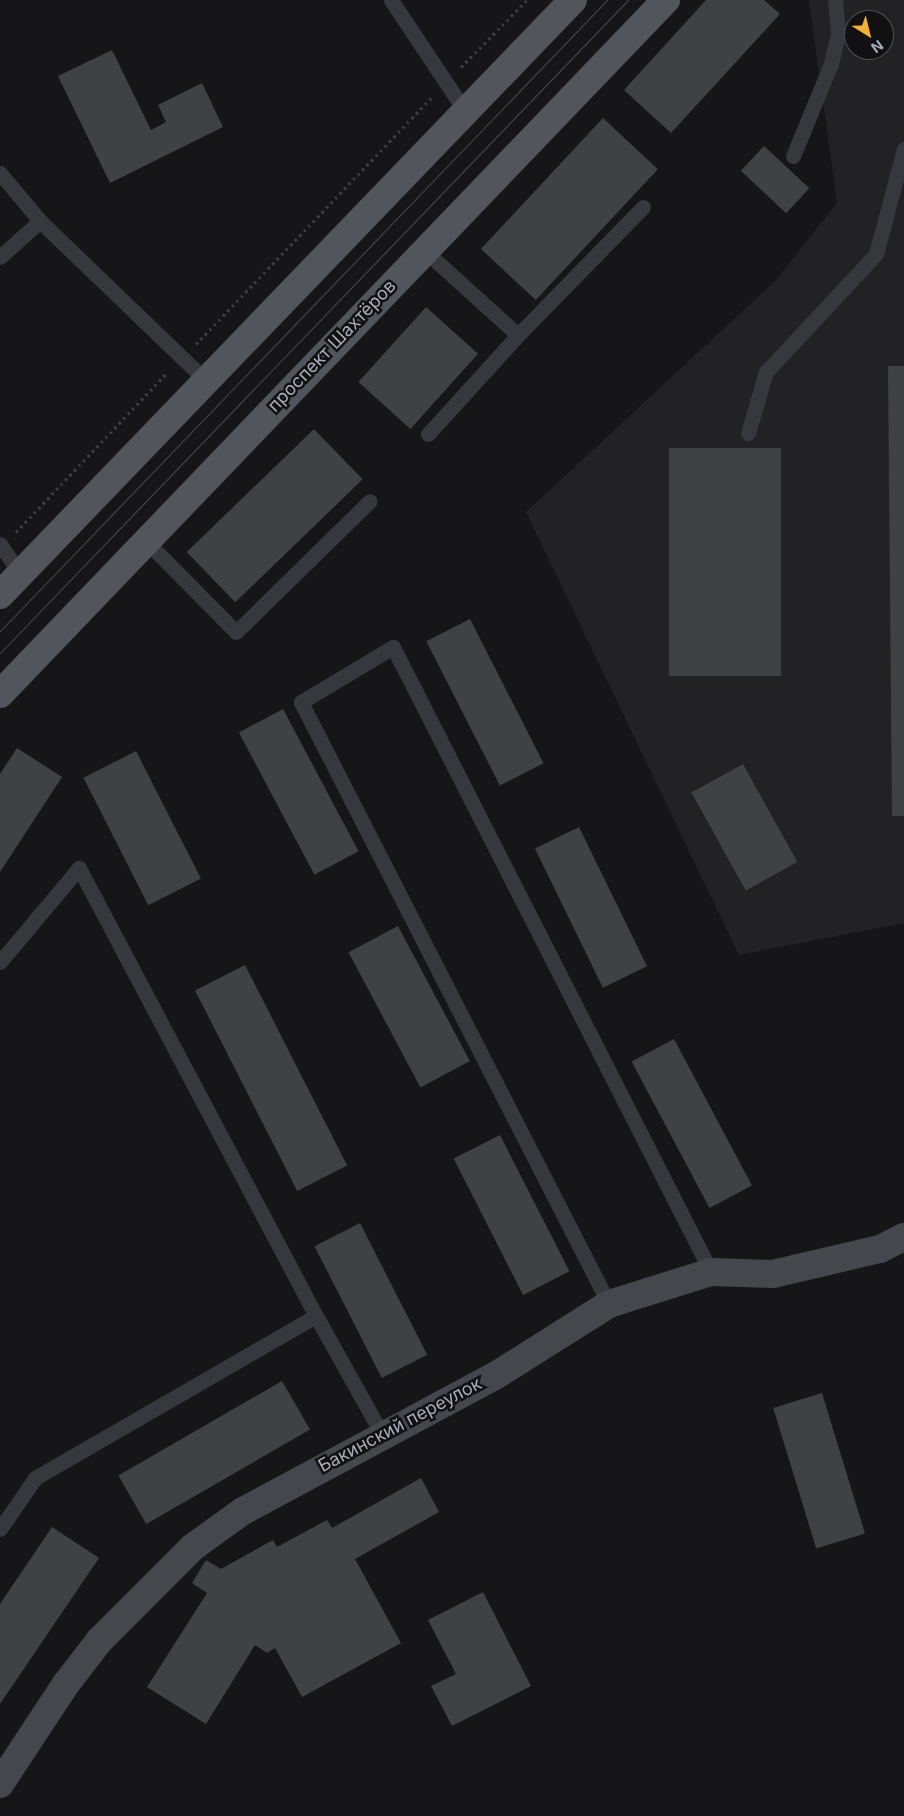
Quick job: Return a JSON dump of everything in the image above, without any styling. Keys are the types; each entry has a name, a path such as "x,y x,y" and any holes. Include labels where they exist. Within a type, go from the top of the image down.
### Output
{"main road":[{"path":"0,595 573,0"},
{"name":"проспект Шахтёров","path":"0,694 145,540 666,0"}],"street":[{"name":"Бакинский переулок","path":"0,1784 66,1684 99,1641 194,1547 249,1507 382,1434 498,1374 609,1304 711,1272 773,1274 880,1249 904,1237"}],"lane":[{"path":"391,0 465,111"},
{"path":"793,156 830,64 838,34 835,0"},
{"path":"748,433 766,372 876,254 904,149"},
{"path":"0,173 40,221 206,381"},
{"path":"428,434 518,335 643,207"},
{"path":"0,257 40,221"},
{"path":"425,251 518,335"},
{"path":"145,540 236,632 370,502"},
{"path":"1,546 20,574"},
{"path":"609,1304 301,702 393,648 711,1272"},
{"path":"0,962 79,868 316,1316 382,1434"},
{"path":"0,1529 36,1478 316,1316"}],"path":[{"path":"1,546 527,0"}],"shaded area":[{"path":"809,0 904,0 904,923 739,955 526,512 776,280 837,203"}],"building":[{"path":"706,0 764,0 780,14 671,133 624,90"},
{"path":"112,50 151,130 166,122 158,105 202,83 223,127 110,183 58,76"},
{"path":"603,118 658,169 536,300 481,249"},
{"path":"764,146 809,188 786,213 741,171"},
{"path":"426,307 478,354 410,429 358,382"},
{"path":"888,366 904,366 904,816 892,816"},
{"path":"314,429 363,479 235,602 187,552"},
{"path":"669,448 781,448 781,676 669,676"},
{"path":"470,619 544,763 500,786 426,641"},
{"path":"283,709 359,851 314,875 239,732"},
{"path":"17,748 62,777 0,872 0,774"},
{"path":"136,751 201,878 148,905 83,778"},
{"path":"743,764 797,862 746,891 691,793"},
{"path":"579,827 647,966 603,988 535,848"},
{"path":"398,926 470,1061 420,1087 349,952"},
{"path":"245,965 347,1165 297,1191 195,990"},
{"path":"674,1039 752,1186 710,1208 632,1062"},
{"path":"500,1135 569,1271 523,1295 454,1159"},
{"path":"360,1223 427,1355 382,1378 315,1246"},
{"path":"282,1381 310,1429 146,1524 118,1476"},
{"path":"822,1393 865,1534 816,1548 773,1408"},
{"path":"421,1478 439,1512 355,1559 401,1643 302,1697 275,1648 267,1653 255,1645 206,1724 147,1687 207,1593 192,1583 206,1560 221,1569 273,1540 277,1547 327,1520 332,1528"},
{"path":"52,1527 99,1558 0,1704 0,1604"},
{"path":"483,1592 531,1686 452,1726 431,1686 456,1674 428,1620"}],"tram line":[{"path":"0,631 607,0"},
{"path":"0,653 628,0"}]}
